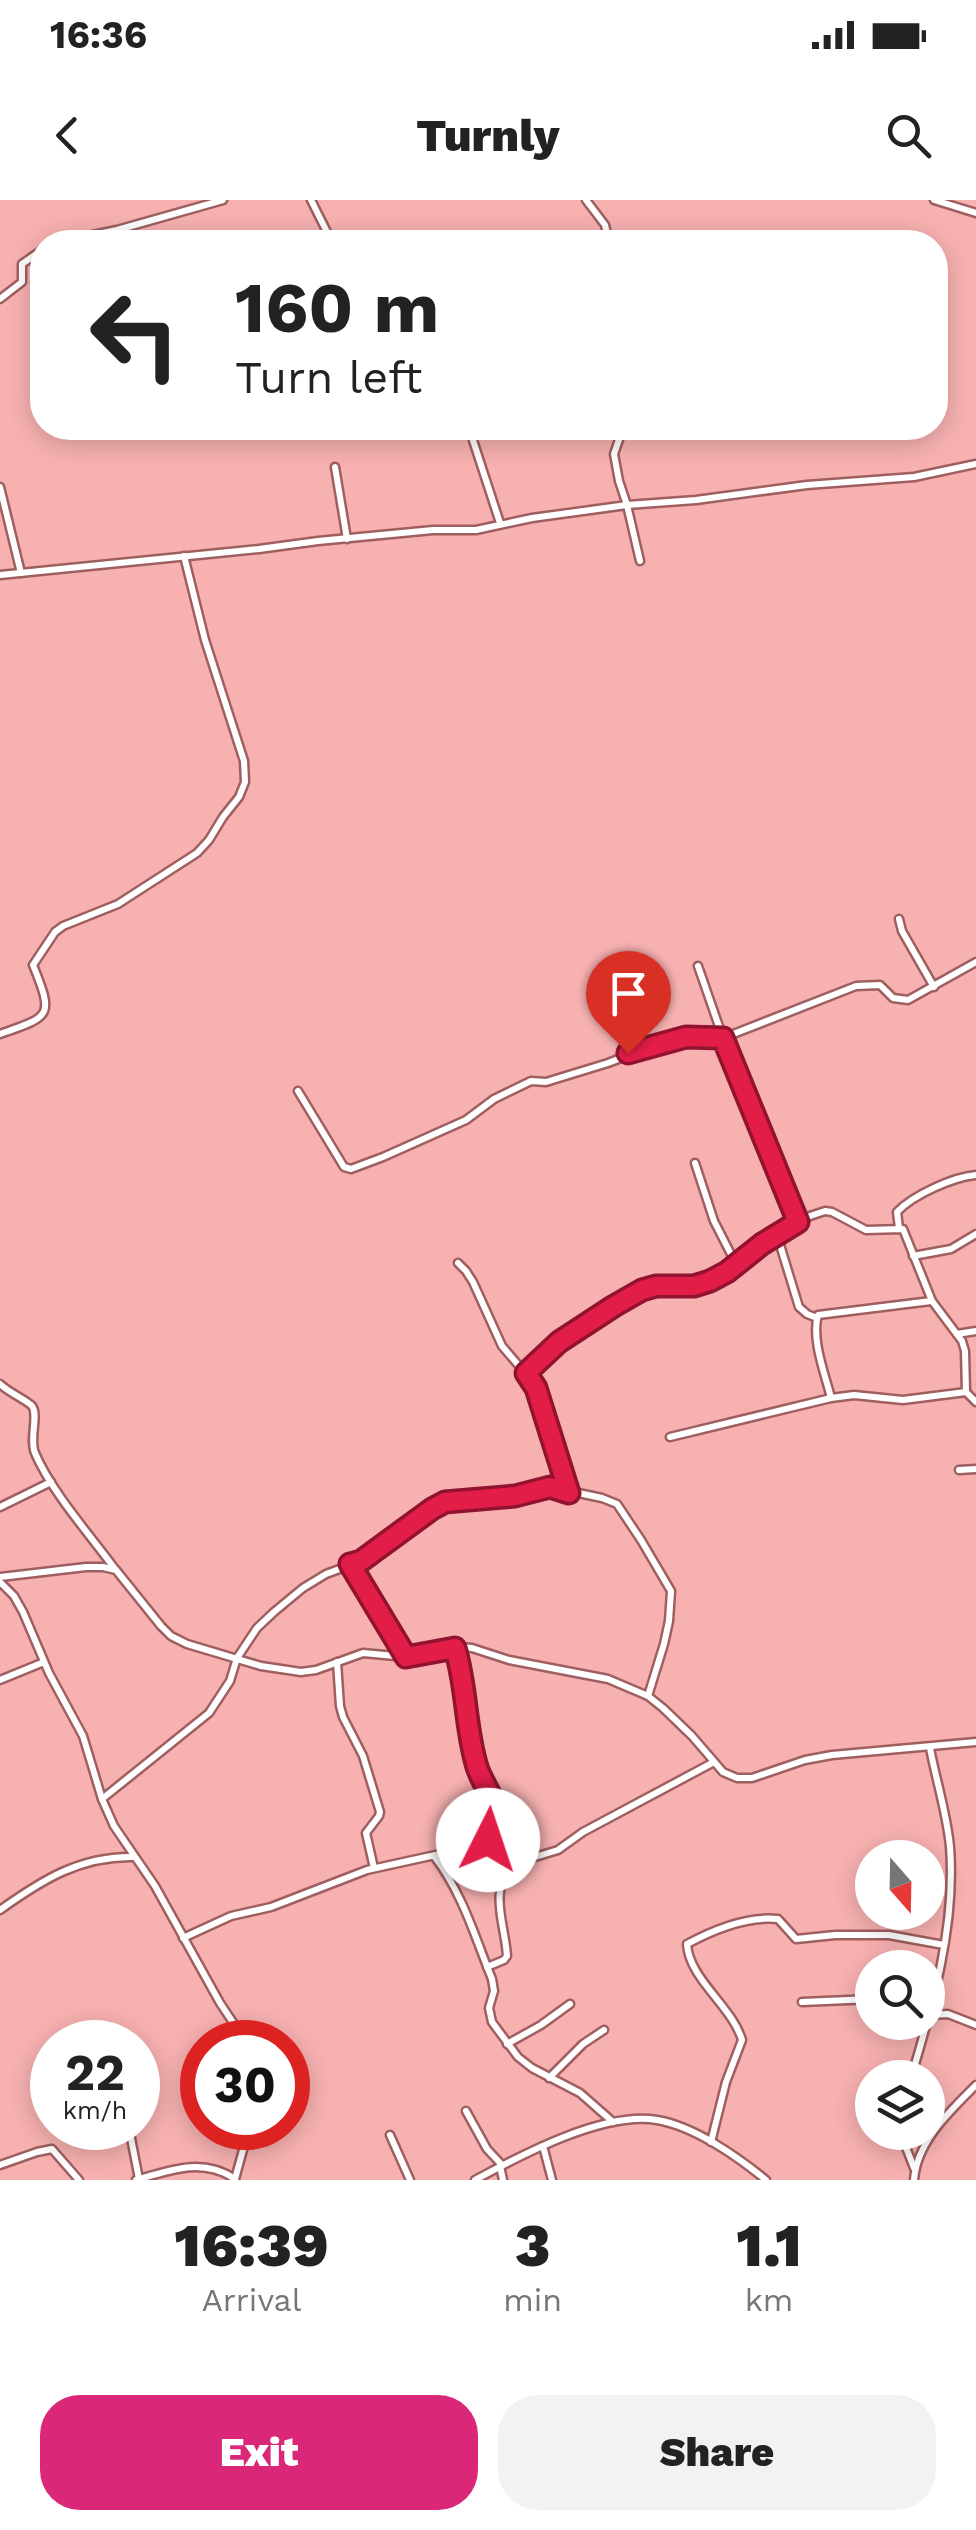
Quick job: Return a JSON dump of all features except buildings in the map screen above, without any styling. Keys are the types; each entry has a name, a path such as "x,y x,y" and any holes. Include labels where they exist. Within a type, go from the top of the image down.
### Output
{"street":[{"path":"117,230 223,200"},
{"path":"311,200 326,230"},
{"path":"586,200 606,230"},
{"path":"934,200 976,213"},
{"path":"0,299 22,282 22,264 30,258"},
{"path":"473,440 500,523"},
{"path":"619,440 614,454 618,481 640,561"},
{"path":"0,575 433,530 476,530 500,523 627,506 914,477 976,464"},
{"path":"335,467 347,540"},
{"path":"0,487 21,573"},
{"path":"0,1034 43,1016 45,995 33,965 55,932 118,904 197,853 239,797 245,782 244,761 214,670 184,556"},
{"path":"899,919 934,987"},
{"path":"298,1090 344,1167 351,1169 466,1120 494,1099 530,1081 546,1082 686,1037 723,1038 856,986 880,985 892,998 908,1000 976,962"},
{"path":"698,966 798,1222"},
{"path":"695,1164 714,1220 736,1264"},
{"path":"976,1175 950,1181 897,1212 899,1228 906,1234 932,1301 958,1334 965,1351 966,1392 976,1402"},
{"path":"526,1373 584,1324 642,1290 694,1286 727,1272 798,1222 832,1212 866,1230 899,1228"},
{"path":"913,1256 951,1249 976,1234"},
{"path":"778,1235 799,1307 817,1318"},
{"path":"458,1263 473,1282 502,1346 536,1388 569,1493"},
{"path":"831,1398 818,1344 817,1318 821,1314 932,1301"},
{"path":"958,1334 976,1331"},
{"path":"0,1384 32,1405 33,1448 51,1482 161,1626 187,1644 260,1666 302,1672 363,1653 406,1657 472,1648 508,1660 608,1679 648,1696 714,1762 736,1778 752,1778 832,1755 976,1742"},
{"path":"670,1437 831,1398 854,1395 902,1400 966,1392"},
{"path":"959,1470 976,1469"},
{"path":"0,1506 51,1482"},
{"path":"102,1799 209,1712 230,1681 237,1658 257,1628 274,1612 303,1588 361,1561 445,1502 515,1496 550,1487 617,1504 668,1585 671,1600 648,1696"},
{"path":"350,1564 406,1657"},
{"path":"0,1579 86,1567 116,1570"},
{"path":"0,1579 23,1612 83,1736 114,1826 155,1886 233,2020"},
{"path":"183,1938 231,1916 271,1907 374,1868 434,1856 498,1834 494,1803 478,1772 470,1742 463,1676 455,1648"},
{"path":"0,1680 44,1662"},
{"path":"338,1662 340,1706 363,1756 380,1812 366,1832 374,1868"},
{"path":"930,1748 950,1846 950,1905 943,1950"},
{"path":"487,1968 507,1956 498,1892 510,1867 558,1850 583,1832 714,1762"},
{"path":"434,1856 465,1908 487,1968 494,1991 492,2022 524,2063 580,2093 612,2122"},
{"path":"0,1910 46,1880 89,1860 133,1858"},
{"path":"711,2142 726,2082 742,2040 694,1967 687,1944 721,1928 768,1918 778,1919 796,1939 889,1934 944,1945"},
{"path":"802,2002 855,1999"},
{"path":"507,2044 570,2004"},
{"path":"945,2014 976,2025"},
{"path":"549,2078 583,2044 604,2030"},
{"path":"914,2180 922,2150 946,2115 976,2085"},
{"path":"466,2111 501,2166 503,2180"},
{"path":"474,2180 543,2146 612,2122 656,2119 711,2142 766,2180"},
{"path":"390,2135 410,2180"},
{"path":"543,2146 552,2180"},
{"path":"0,2165 52,2150 80,2180"},
{"path":"133,2150 138,2180 194,2166 222,2170 235,2180 242,2150"},
{"path":"907,2150 915,2169"}],"route":[{"path":"488,1840 498,1834 500,1822 478,1772 470,1742 463,1676 455,1648 406,1657 350,1564 361,1561 445,1502 515,1496 550,1487 569,1493 536,1388 526,1373 584,1324 642,1290 710,1281 798,1222 723,1038 686,1037 628,1053"}]}
